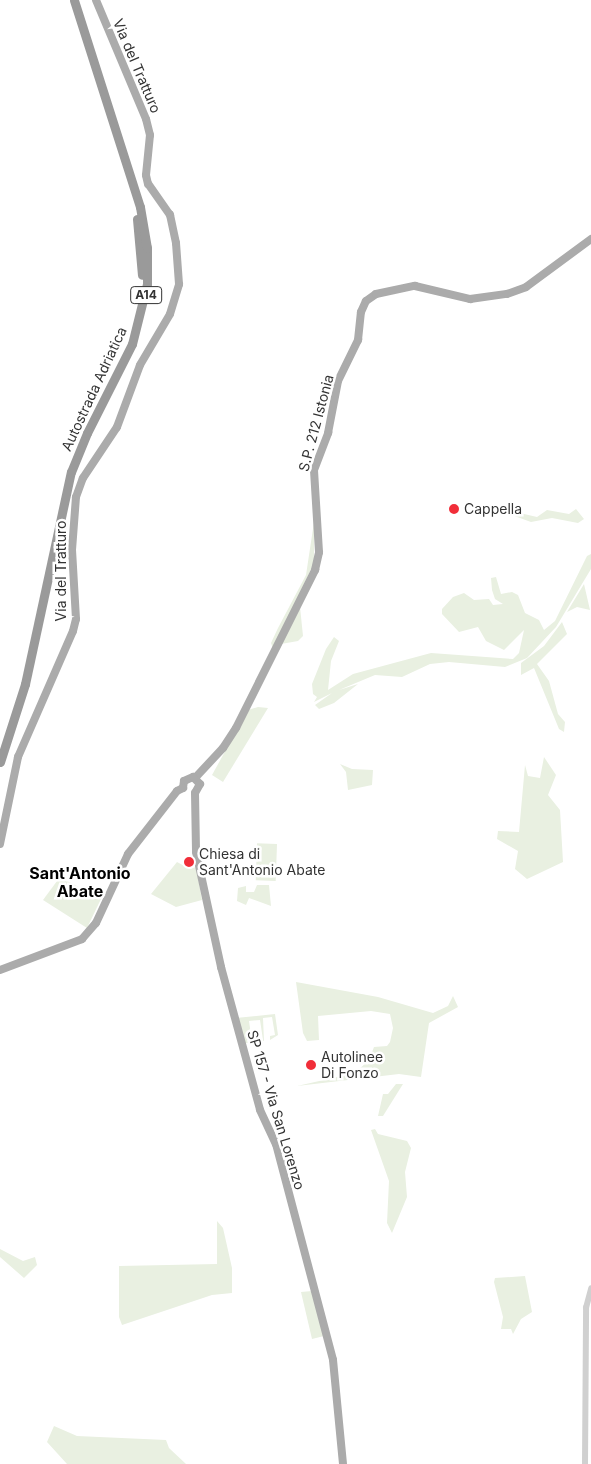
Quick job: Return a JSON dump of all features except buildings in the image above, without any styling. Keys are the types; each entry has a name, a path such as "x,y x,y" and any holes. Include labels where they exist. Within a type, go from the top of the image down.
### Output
{"highway":[{"name":"Autostrada Adriatica","path":"0,746 20,683 42,571 67,466 129,336 139,298 142,274 140,238 132,200 68,0"},
{"name":"Autostrada Adriatica","path":"0,762 23,691 71,472 87,432 135,336 144,307 148,270 140,207 74,0"}],"main road":[{"name":"Via del Tratturo","path":"0,844 18,757 75,625 72,550 76,497 83,478 117,427 133,379 170,314 179,284 176,243 170,215 147,180 150,136 146,119 96,0"},
{"name":"S.P. 212 Istonia","path":"195,778 223,748 251,698 315,570 319,552 314,470 328,434 338,381 358,340 361,312 366,301 376,294 415,286 470,299 507,294 526,287 591,239"},
{"path":"0,970 82,939 96,924 128,854 177,791 183,788 186,778 195,778 200,787 195,793 189,794 183,788"},
{"name":"SP 157 - Via San Lorenzo","path":"195,793 196,852 220,967 260,1110 276,1144 329,1344 342,1464"}],"street":[{"path":"584,1464 586,1308 591,1289"}],"green space":[{"path":"503,509 537,517 547,510 569,514 576,509 584,519 578,523 552,518 531,522 506,513"},
{"path":"314,522 314,563 273,649 271,643 306,575"},
{"path":"591,554 591,569 556,627 527,658 505,667 449,662 430,664 402,677 375,675 339,690 358,684 334,703 319,709 315,705 332,693 314,702 317,697 313,694 312,684 326,649 334,637 339,641 331,661 328,690 353,674 431,653 513,659 519,653 524,630 504,650 486,641 478,627 459,632 442,614 442,609 453,597 464,593 474,600 489,599 493,605 503,604 495,599 492,590 491,578 496,577 501,594 512,592 518,595 525,613 539,620 544,630 555,621 587,556"},
{"path":"584,584 590,610 577,607 567,612"},
{"path":"300,607 303,636 298,641 281,644"},
{"path":"562,622 567,634 537,664 549,681 558,714 565,722 564,732 559,729 534,668 521,675 521,663 544,646"},
{"path":"258,707 268,708 223,782 212,775 248,710"},
{"path":"544,757 556,775 548,795 560,810 563,862 527,879 515,869 518,851 497,839 498,831 519,832 525,765 528,776 540,778"},
{"path":"340,764 352,769 373,770 372,785 348,790 346,772"},
{"path":"257,843 277,844 276,881 256,880"},
{"path":"177,862 190,869 196,867 202,900 176,907 151,894"},
{"path":"60,877 101,899 87,928 43,900"},
{"path":"257,885 269,885 271,906 249,898 246,905 237,901 238,888 246,886 246,892 254,892"},
{"path":"296,982 378,997 433,1013 448,1006 453,996 458,1007 429,1023 421,1077 399,1074 297,1086 355,1073 369,1060 374,1047 387,1046 390,1042 393,1028 390,1014 371,1011 318,1016 319,1040 307,1041 303,1033"},
{"path":"275,1014 278,1035 270,1040 270,1036 275,1035 272,1017 263,1018 264,1041 261,1040 263,1040 260,1020 249,1021 252,1042 242,1044 236,1018"},
{"path":"396,1084 403,1084 383,1116 378,1116 383,1094 388,1094"},
{"path":"375,1129 378,1134 407,1141 411,1148 405,1172 407,1197 392,1233 387,1223 389,1181 371,1130"},
{"path":"217,1221 223,1228 232,1268 232,1293 212,1295 122,1325 119,1317 119,1266 217,1264"},
{"path":"0,1249 23,1261 35,1257 37,1265 24,1278 0,1257"},
{"path":"525,1276 532,1312 521,1319 513,1334 511,1329 501,1329 503,1317 494,1282 495,1278"},
{"path":"312,1291 324,1336 312,1339 301,1292"},
{"path":"54,1426 77,1436 166,1440 169,1448 186,1464 67,1464 47,1442"}],"place":[{"name":"Cappella","path":"454,509"},
{"name":"Chiesa di Sant'Antonio Abate","path":"189,862"},
{"name":"Autolinee Di Fonzo","path":"311,1065"}],"district":[{"name":"Sant'Antonio Abate","path":"80,882"}]}
